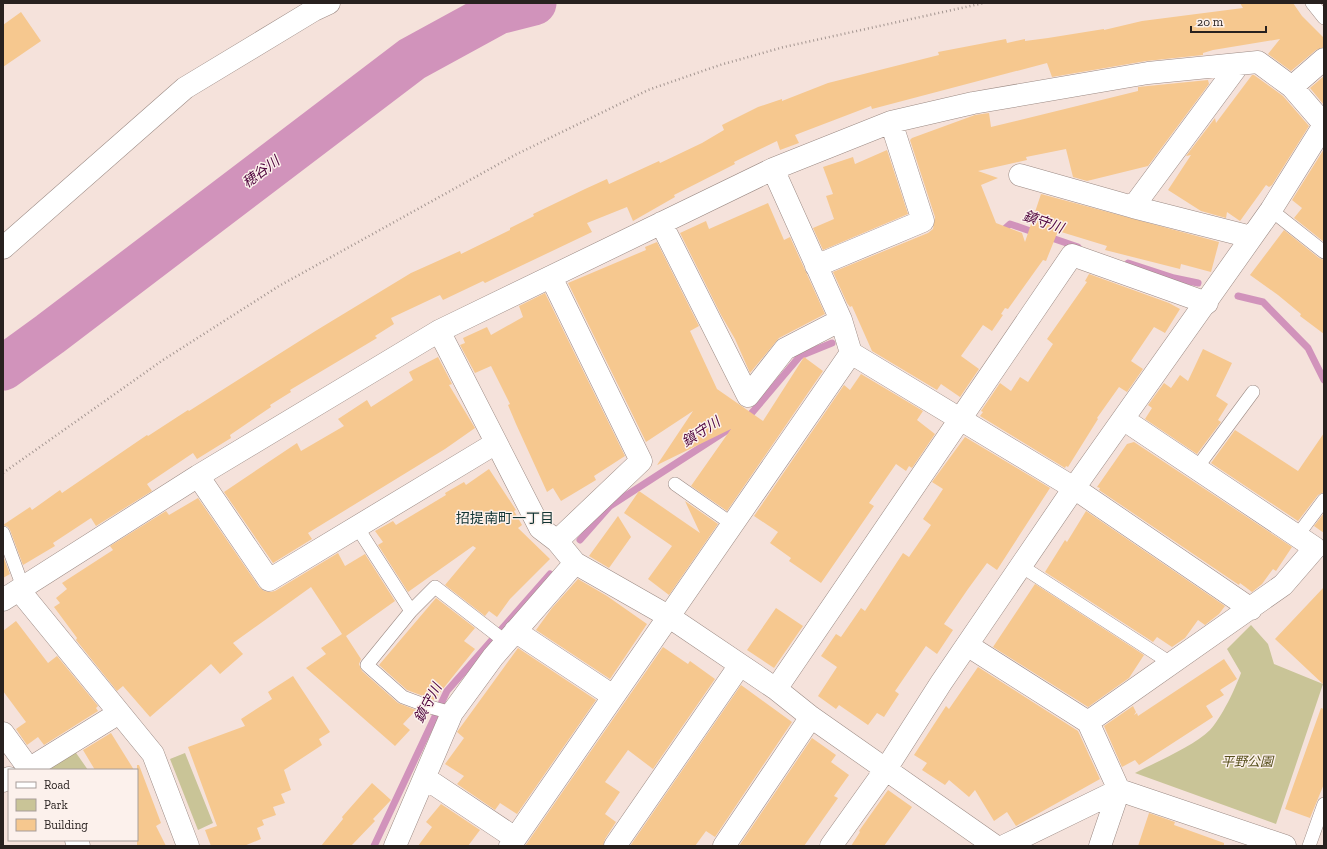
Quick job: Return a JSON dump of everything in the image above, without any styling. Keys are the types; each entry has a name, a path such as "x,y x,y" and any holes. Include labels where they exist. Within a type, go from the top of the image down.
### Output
{"street":[{"path":"3,248 185,88 314,10 329,3"},
{"path":"1292,87 1324,59"},
{"path":"188,846 153,754 15,593 198,476 439,331 773,169 892,122 973,102 1148,74 1258,62 1292,87 1324,125 1271,210 1074,488 967,645 886,769 831,846"},
{"path":"1133,207 1239,64"},
{"path":"816,266 923,221 892,122"},
{"path":"773,169 816,266 842,320 851,353 1074,488 1251,609"},
{"path":"1020,175 1133,207 1251,237"},
{"path":"662,223 748,396 785,349 842,320"},
{"path":"776,689 1072,255 1207,302"},
{"path":"550,277 641,461 557,541"},
{"path":"439,331 540,528 557,541 575,563 668,616 776,689 811,717 995,846"},
{"path":"425,778 512,842 851,353"},
{"path":"1088,722 1251,609 1283,585 1315,548 1123,420"},
{"path":"198,476 268,580 496,443"},
{"path":"395,846 425,778 448,712 492,657 503,635 575,563"},
{"path":"503,635 613,696"},
{"path":"967,645 1088,722 1119,790 1100,846"},
{"path":"615,846 740,665"},
{"path":"31,769 119,713"},
{"path":"724,846 811,717"},
{"path":"3,733 28,769"},
{"path":"1004,846 1119,790 1253,841 1285,846"}],"lane":[{"path":"1312,3 1324,18"},
{"path":"1271,210 1324,252"},
{"path":"1196,469 1253,392"},
{"path":"675,484 732,524"},
{"path":"1297,536 1324,500"},
{"path":"357,527 411,611"},
{"path":"3,532 15,593"},
{"path":"1021,566 1172,664"},
{"path":"448,712 430,708 403,697 368,665 411,611 435,586 503,635"},
{"path":"1309,846 1324,804"}],"path":[{"path":"3,473 163,360 278,286 515,155 648,90 720,65 784,47 984,3"}],"green space":[{"name":"平野公園","path":"1251,625 1268,644 1274,664 1323,684 1276,824 1135,773 1194,742 1210,730 1215,724 1228,703 1241,673 1227,649"},
{"path":"74,750 87,769 48,769"},
{"path":"185,753 213,823 198,830 170,759"}],"building":[{"path":"1240,3 1293,3 1302,16 1324,38 1324,47 1316,50 1291,71 1268,54 1280,39 1213,50 1203,53 1203,55 1146,61 1052,77 1047,63 872,109 871,106 795,135 799,143 780,150 777,141 734,162 735,164 674,195 675,197 633,221 627,207 587,223 592,232 485,283 483,281 443,300 440,295 391,318 394,324 375,336 377,338 290,390 291,392 270,405 271,407 230,435 231,438 197,459 193,453 147,484 152,491 96,526 91,518 53,543 55,546 23,565 10,530 8,527 3,525 30,507 32,510 60,490 62,493 147,435 148,436 188,410 189,411 317,330 411,273 460,251 461,254 510,230 510,228 534,216 533,214 607,179 609,184 659,161 660,163 702,143 724,130 722,125 758,107 782,99 782,101 828,83 939,55 938,52 1006,39 1007,43 1025,39 1025,41 1048,38 1104,30 1142,21 1243,8"},
{"path":"21,12 41,41 3,67 3,25"},
{"path":"1252,75 1283,96 1309,126 1272,185 1269,187 1266,185 1240,221 1227,212 1226,218 1201,211 1168,190 1191,155 1186,156 1215,118 1216,123"},
{"path":"1324,76 1324,105 1310,88"},
{"path":"1208,80 1209,84 1148,166 1087,181 1073,177 1066,149 1026,157 1027,160 978,171 998,178 981,185 996,223 1022,233 1025,242 1041,194 1219,242 1211,272 1181,264 1180,269 1105,250 1107,246 1058,231 1046,261 1043,260 1008,309 1005,308 1001,314 1003,315 992,331 983,325 961,356 979,369 960,397 941,384 937,390 872,351 852,306 850,307 847,303 833,272 928,233 933,229 935,217 910,140 912,138 975,115 989,113 991,127 1138,91 1138,87"},
{"path":"1324,149 1324,242 1294,218 1302,208 1292,200"},
{"path":"887,150 908,214 823,250 813,228 834,219 826,196 833,194 823,167 853,157 855,164"},
{"path":"768,203 784,240 790,237 825,314 779,338 750,373 735,339 721,315 680,233 706,221 709,229"},
{"path":"1284,230 1319,258 1324,260 1324,334 1300,316 1301,314 1278,295 1250,275"},
{"path":"657,242 699,326 690,331 717,389 763,421 804,357 823,371 727,511 691,486 731,429 657,465 693,411 646,442 568,283 646,250 645,247"},
{"path":"1089,274 1169,303 1180,309 1165,333 1154,327 1131,361 1143,369 1127,392 1119,387 1097,418 1098,419 1068,467 1066,466 1065,468 980,416 983,412 981,411 1000,383 1011,391 1020,377 1028,382 1053,344 1047,339 1087,282 1085,281"},
{"path":"545,293 625,456 594,476 596,480 561,501 553,488 547,492 508,405 510,404 491,366 475,373 460,345 465,343 463,338 487,327 491,335 523,317 519,306"},
{"path":"1203,349 1232,363 1216,396 1228,404 1218,420 1221,422 1197,454 1145,419 1152,408 1148,405 1164,383 1171,388 1180,375 1188,381"},
{"path":"438,357 452,384 449,385 475,428 445,449 308,533 312,539 273,563 224,492 297,443 301,451 344,426 338,419 367,400 371,407 413,380 409,372"},
{"path":"861,374 923,411 917,420 935,434 912,468 909,466 906,471 896,464 869,503 874,506 821,583 789,561 791,558 770,543 778,532 754,516 844,385 850,390"},
{"path":"1235,430 1298,471 1324,433 1324,492 1318,495 1298,521 1211,463"},
{"path":"965,437 1050,488 997,570 987,563 944,624 953,630 937,654 926,646 895,691 899,694 884,717 877,713 868,725 839,705 836,709 818,696 837,667 821,656 836,634 841,637 861,608 865,611 903,553 909,557 931,525 923,519 943,489 932,482"},
{"path":"1134,442 1292,547 1276,571 1273,569 1262,584 1252,592 1240,583 1239,585 1099,490 1100,488 1097,487 1127,444"},
{"path":"489,469 516,510 514,511 522,525 518,528 550,559 510,599 497,617 489,611 485,616 445,585 476,548 473,546 408,592 378,545 383,542 375,531 393,521 396,525 446,495 445,493 464,482 466,485"},
{"path":"639,491 700,533 685,501 718,524 669,595 648,579 672,546 624,513"},
{"path":"198,498 259,587 264,591 275,591 338,553 345,566 365,554 395,601 346,636 361,659 359,664 362,671 398,703 416,710 403,724 410,730 395,746 306,668 326,654 321,648 342,634 311,587 233,643 243,654 220,674 211,664 150,717 123,686 117,691 76,640 77,638 54,607 60,603 56,598 67,589 62,583 113,550 110,546 166,511 169,515"},
{"path":"1086,511 1225,606 1219,614 1205,625 1198,620 1185,638 1172,647 1157,637 1153,642 1045,572 1065,540 1067,542"},
{"path":"1324,513 1324,533 1314,526"},
{"path":"618,516 631,537 609,568 589,556"},
{"path":"3,556 10,574 3,578"},
{"path":"578,579 607,596 647,624 610,679 536,630 552,608"},
{"path":"1035,584 1144,655 1129,678 1088,707 993,647"},
{"path":"1324,587 1324,685 1275,639"},
{"path":"436,598 475,628 464,641 475,649 434,700 407,690 379,665"},
{"path":"776,608 803,626 774,668 747,650"},
{"path":"16,621 48,663 57,656 98,706 96,708 98,711 44,745 38,737 27,745 16,729 26,722 3,691 3,631"},
{"path":"663,647 688,664 690,661 715,679 653,769 628,750 605,782 620,792 605,814 616,822 605,839 603,846 525,846"},
{"path":"518,648 596,700 517,814 500,803 495,810 457,784 464,776 445,764 464,738 457,732"},
{"path":"1224,659 1237,679 1220,690 1224,695 1206,706 1213,717 1139,765 1135,760 1122,767 1104,726 1133,706 1136,712 1134,715 1137,713 1138,716"},
{"path":"978,667 1078,731 1100,779 1016,826 1007,812 994,821 975,790 969,797 949,780 945,785 922,770 927,763 914,755 946,706 949,709"},
{"path":"293,676 330,732 319,739 322,745 284,770 291,790 281,794 285,803 273,807 276,815 262,820 264,825 257,828 261,839 244,846 211,846 205,830 217,826 188,747 245,726 241,719 272,699 268,692"},
{"path":"741,685 792,722 715,837 706,831 695,846 630,846"},
{"path":"1321,708 1324,709 1324,784 1310,818 1285,809"},
{"path":"111,733 133,769 94,769 83,750"},
{"path":"812,738 836,755 831,762 849,775 834,796 838,798 804,846 739,846"},
{"path":"137,765 139,765 161,823 156,826 166,846 137,846"},
{"path":"372,783 391,800 373,819 375,821 351,846 321,846 343,819 342,817"},
{"path":"888,790 912,807 884,846 851,846 860,832 859,831"},
{"path":"441,804 480,830 468,846 418,846 432,827 426,822"},
{"path":"1149,813 1175,822 1174,825 1224,843 1224,846 1138,846"}],"waterway":[{"name":"穂谷川","path":"3,368 50,334 412,59 498,12 534,3"},
{"name":"鎮守川","path":"1000,233 1010,224 1036,233"},
{"name":"鎮守川","path":"1046,236 1078,247"},
{"name":"鎮守川","path":"1128,263 1174,278 1198,283"},
{"name":"鎮守川","path":"1238,296 1263,302 1308,348 1324,380"},
{"name":"鎮守川","path":"745,419 800,356 832,343"},
{"name":"鎮守川","path":"580,540 610,506 729,429"},
{"name":"鎮守川","path":"374,846 447,691 550,574"}],"district":[{"name":"招提南町一丁目","path":"505,518"}]}
